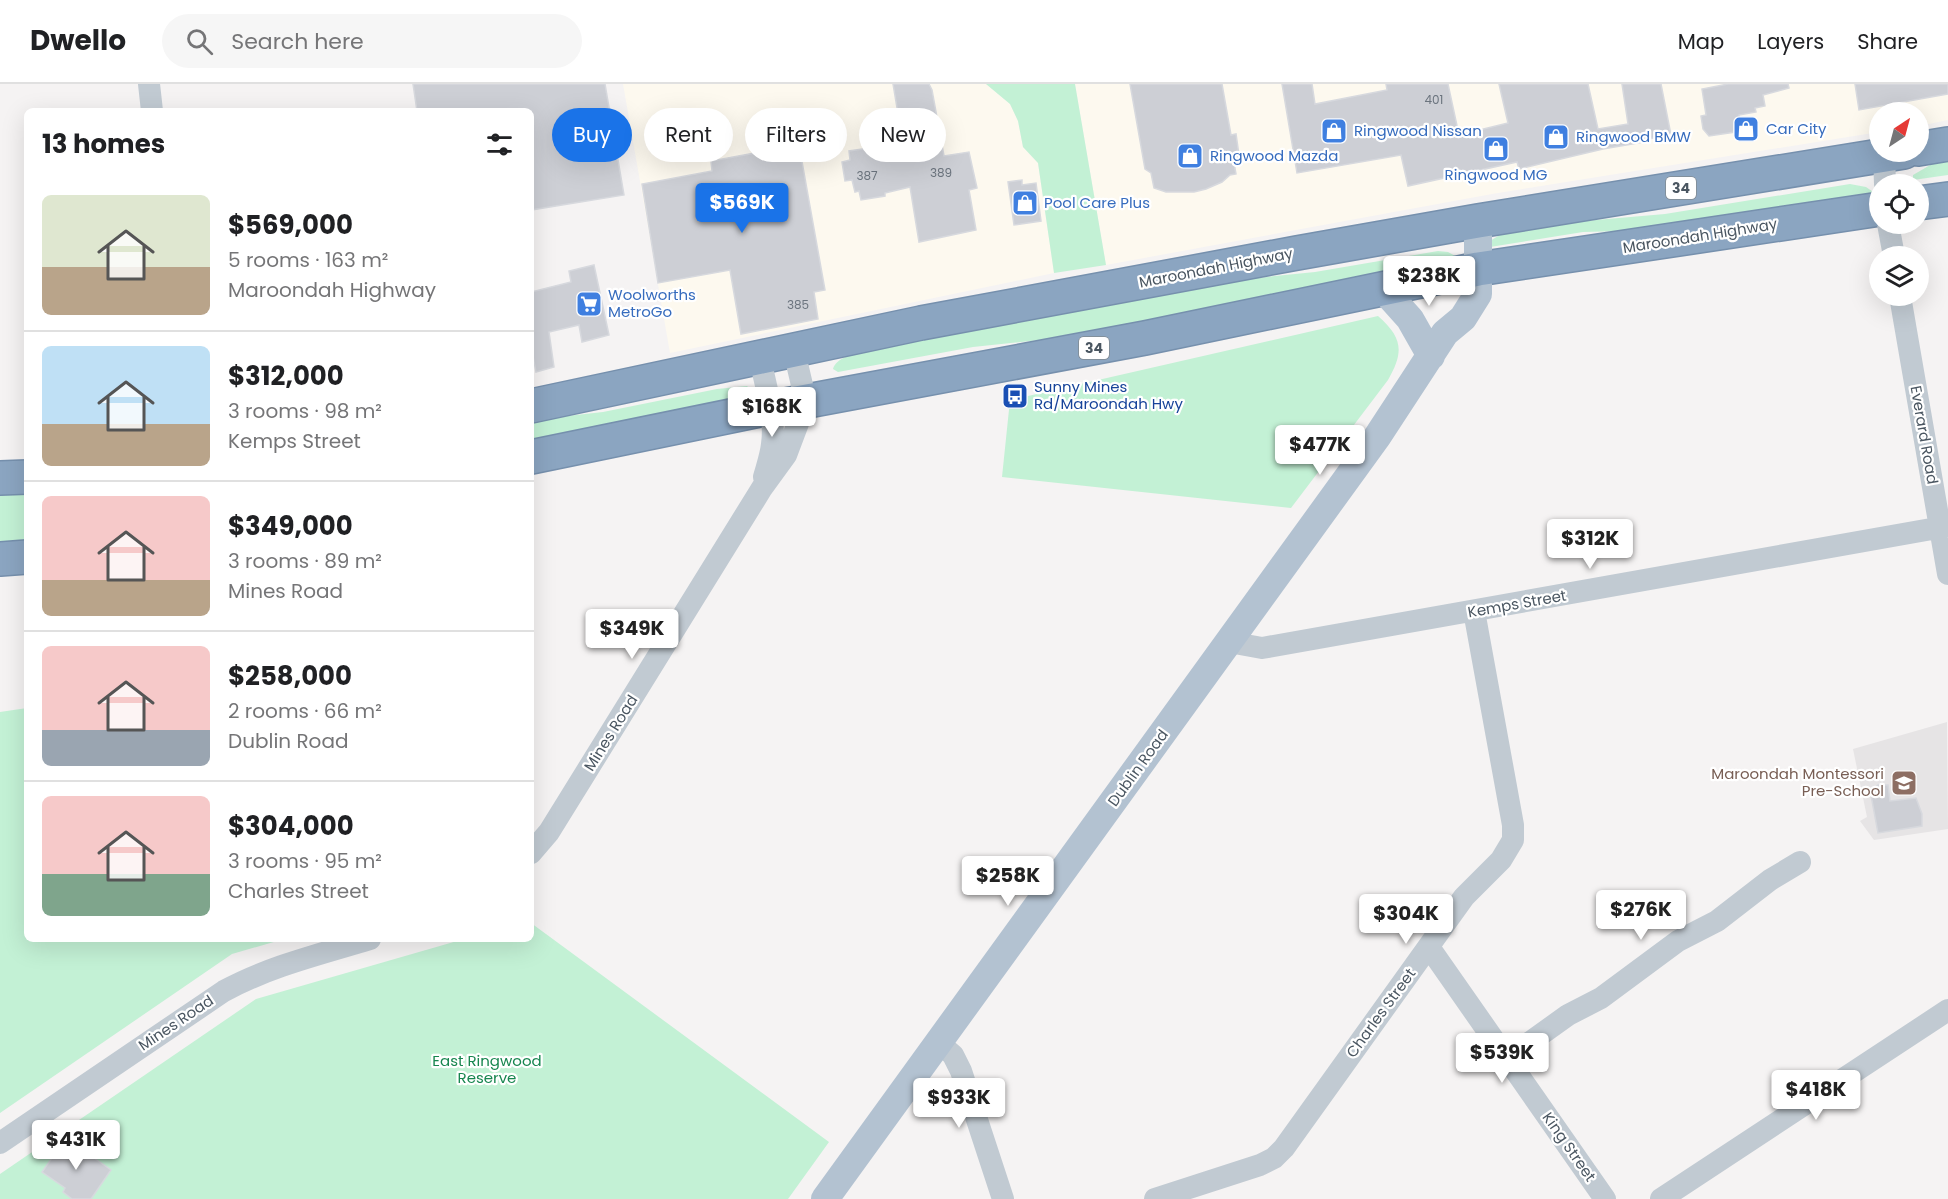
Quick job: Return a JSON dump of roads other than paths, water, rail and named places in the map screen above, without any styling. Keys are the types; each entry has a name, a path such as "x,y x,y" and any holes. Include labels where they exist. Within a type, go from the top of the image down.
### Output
{"highway":[{"path":"1929,147 1948,144"},
{"name":"Maroondah Highway","path":"534,405 993,310 1478,221 1891,164"},
{"path":"1929,202 1948,199"},
{"name":"Maroondah Highway","path":"534,456 770,408 1133,340 1471,271 1869,211"},
{"path":"0,478 24,477"},
{"path":"0,559 24,557"}],"main road":[{"name":"Dublin Road","path":"825,1199 1377,438 1438,345 1450,309 1471,271 1478,221"},
{"path":"1384,290 1410,320 1438,345"}],"street":[{"path":"148,84 152,108"},
{"name":"Everard Road","path":"1902,306 1944,527 1948,574"},
{"path":"794,351 806,402"},
{"name":"Mines Road","path":"760,358 770,408 772,443 762,488"},
{"name":"Mines Road","path":"534,850 549,832 762,488 786,455 806,402"},
{"name":"Kemps Street","path":"1229,642 1262,648 1944,527"},
{"name":"Charles Street","path":"1155,1199 1260,1165 1274,1158 1284,1148 1464,897 1501,860 1513,840 1513,825 1474,611"},
{"path":"1508,1058 1568,1015 1600,998 1678,941 1717,921 1770,880 1800,862"},
{"name":"Mines Road","path":"0,1143 224,991 243,981 297,961 360,942"},
{"name":"King Street","path":"1429,947 1605,1199"},
{"path":"1661,1199 1948,1010"},
{"path":"939,1043 953,1055 961,1071 1003,1199"}],"place":[{"name":"Car City","path":"1746,129"},
{"name":"Ringwood Nissan","path":"1334,131"},
{"name":"Ringwood BMW","path":"1556,137"},
{"name":"Ringwood MG","path":"1496,149"},
{"name":"Ringwood Mazda","path":"1190,156"},
{"name":"Pool Care Plus","path":"1025,203"},
{"name":"Woolworths MetroGo","path":"589,304"},
{"name":"Sunny Mines Rd/Maroondah Hwy","path":"1015,396"},
{"name":"Maroondah Montessori Pre-School","path":"1904,783"}],"park label":[{"name":"East Ringwood Reserve","path":"487,1070"}]}
